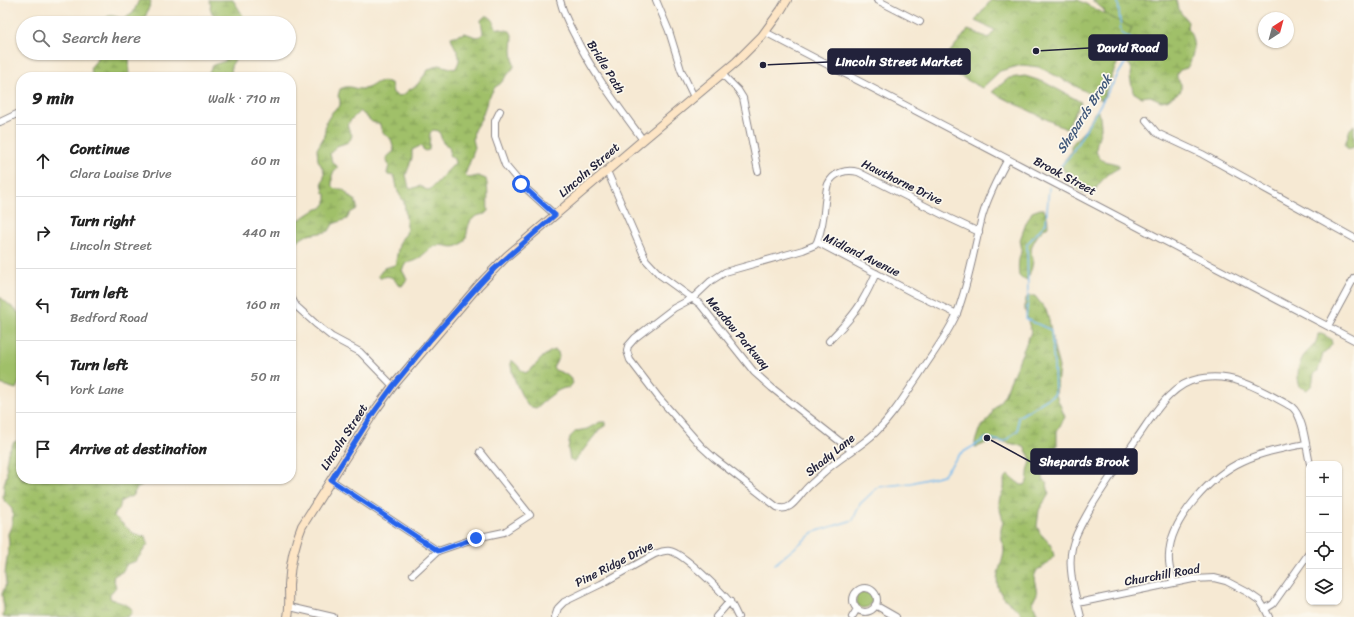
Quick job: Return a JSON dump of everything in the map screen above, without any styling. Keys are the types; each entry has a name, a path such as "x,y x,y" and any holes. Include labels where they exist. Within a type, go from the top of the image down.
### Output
{"main road":[{"name":"Lincoln Street","path":"288,617 290,607 291,564 297,538 310,513 374,412 393,386 479,285 508,256 722,74 765,32 787,0"}],"street":[{"name":"Bridle Path","path":"560,0 570,28 583,53 603,85 643,140"},
{"path":"656,0 669,31 681,70 694,97"},
{"path":"877,0 920,22"},
{"name":"Brook Street","path":"765,32 1354,340"},
{"path":"722,74 738,90 743,98 758,171"},
{"path":"500,111 495,122 495,137 505,165 521,184 555,215"},
{"path":"0,122 16,114"},
{"path":"1146,120 1157,133 1202,154 1354,238"},
{"name":"Shady Lane","path":"693,298 674,308 628,346 627,351 630,360 659,398 702,447 766,499 780,508 793,505 805,490 830,466 871,437 887,421 941,342 956,314 963,294 982,216 991,192 1008,159"},
{"name":"Hawthorne Drive","path":"817,242 822,230 828,184 833,176 843,171 851,170 858,172 979,232"},
{"name":"Meadow Parkway","path":"607,171 646,260 660,275 700,304 754,372 852,451"},
{"name":"Midland Avenue","path":"693,298 711,281 725,272 803,250 815,245 817,242 956,314"},
{"path":"829,340 846,324 857,309 876,273"},
{"path":"1328,326 1354,278"},
{"path":"296,306 332,336 360,352 393,386"},
{"path":"1081,617 1071,571 1070,556 1074,539 1106,483 1156,411 1170,394 1181,386 1194,380 1207,377 1220,377 1240,381 1292,407 1298,414 1302,426 1309,461"},
{"path":"1173,582 1169,562 1171,541 1182,519 1204,489 1224,472 1244,460 1262,454 1305,444"},
{"path":"413,574 438,551 476,538 504,532 530,515 480,452"},
{"path":"331,480 438,551"},
{"name":"Pine Ridge Drive","path":"555,617 558,608 564,602 662,551 671,551 682,557 730,601 738,617"},
{"path":"1269,617 1266,609 1273,604 1306,557"},
{"name":"Churchill Road","path":"1078,603 1173,582 1204,578 1226,581 1237,586 1260,601 1266,609"},
{"path":"864,588 875,594 877,600 876,605 869,611 864,612 857,609 853,598 859,590 864,588"},
{"path":"716,617 730,601"},
{"path":"876,605 896,617"},
{"path":"290,607 333,617"},
{"path":"852,617 857,609"}],"green space":[{"path":"139,0 150,0 151,2 146,16 128,16 133,13"},
{"path":"209,0 233,0 242,16 216,16 212,13 210,7 211,5"},
{"path":"991,0 1078,0 1132,28 1102,100 1039,67 1022,65 1000,71 982,88 939,65 968,30 989,38 995,30 975,21"},
{"path":"1092,0 1176,0 1178,9 1188,22 1187,27 1193,42 1193,53 1190,63 1187,68 1180,70 1177,74 1177,78 1181,84 1181,91 1167,100 1161,101 1150,96 1141,97 1133,92 1130,76 1131,68 1130,65 1125,62 1131,52 1130,42 1128,38 1108,25 1104,10"},
{"path":"485,16 492,19 496,28 510,31 513,37 512,50 514,67 500,84 495,87 488,99 481,119 474,130 473,139 475,148 465,175 469,178 478,176 486,179 488,191 488,211 485,214 472,219 464,242 454,247 442,245 436,246 431,248 417,260 406,263 402,270 407,279 402,286 398,285 391,277 387,276 381,278 378,276 384,268 395,265 399,244 406,234 407,225 404,202 398,192 395,178 387,173 389,166 386,158 394,151 391,139 383,133 380,124 372,122 360,111 349,122 348,128 352,135 350,140 337,146 330,154 332,162 337,166 332,175 332,185 336,189 342,189 348,196 355,200 357,209 350,213 347,219 333,224 329,231 307,235 296,242 298,220 322,208 326,203 326,194 324,193 322,182 324,178 324,171 318,160 317,149 324,137 326,122 333,111 340,106 338,96 340,89 348,87 361,89 381,81 391,83 393,93 398,96 403,95 417,85 429,69 439,65 455,69 458,64 459,56 451,37 465,33 476,37 481,36 483,33 481,20","holes":["433,130 439,131 443,143 449,147 449,155 454,159 455,163 429,190 420,186 411,189 409,188 406,175 412,158 412,150 420,146 425,151 429,150 430,133"]},
{"path":"129,60 129,72 91,72 90,68 96,61"},
{"path":"235,60 231,66 232,72 210,72 213,65 225,61"},
{"path":"1025,76 1044,82 1081,102 1066,129 992,92 1009,78"},
{"path":"1095,112 1099,112 1101,126 1096,146 1097,154 1104,161 1116,163 1119,165 1119,168 1111,172 1099,184 1094,192 1088,193 1078,189 1070,181 1062,166 1071,152 1071,146 1084,131"},
{"path":"1354,125 1354,147 1348,149 1345,145 1350,129"},
{"path":"1043,209 1045,213 1048,226 1034,241 1031,252 1033,258 1032,265 1026,280 1019,276 1018,269 1022,250 1020,240 1032,212"},
{"path":"1035,296 1046,310 1049,320 1059,367 1056,395 1065,417 1057,431 1057,445 1049,465 1043,473 1043,478 1047,484 1049,494 1039,510 1037,526 1040,533 1051,545 1054,556 1046,565 1037,570 1034,577 1037,594 1033,601 1039,617 1024,617 1001,594 997,585 1004,551 1001,533 1003,521 999,503 1004,488 1004,479 1008,475 1021,485 1025,485 1031,463 1030,457 1024,447 1007,443 989,442 975,447 979,430 991,416 993,410 1004,396 1031,332 1025,310 1025,301 1027,297"},
{"path":"0,297 16,310 16,389 0,384"},
{"path":"1318,334 1322,334 1331,339 1332,344 1323,354 1318,371 1314,374 1312,385 1307,390 1300,387 1298,369 1303,356 1315,343"},
{"path":"555,350 558,352 559,357 553,367 555,370 568,376 573,383 569,388 561,389 556,392 536,408 528,406 514,377 511,360 525,373 533,368 542,358"},
{"path":"600,422 606,422 606,425 599,430 574,462 570,460 568,449 570,437 576,431 587,429"},
{"path":"16,441 16,484 142,484 137,488 132,496 121,501 119,510 116,511 114,516 134,534 146,537 148,544 136,561 127,564 122,572 113,577 116,587 110,594 110,598 131,608 132,612 128,617 3,617 4,609 2,594 6,584 5,574 9,543 8,534 13,516 12,509 5,502 3,497 4,484 7,475 6,464 8,452"},
{"path":"861,592 867,592 872,597 870,606 867,608 861,608 856,603 856,597"}],"waterway":[{"name":"Shepards Brook","path":"1053,175 1071,154 1125,63 1137,47 1134,41 1121,33 1118,0"},
{"name":"Shepards Brook","path":"775,564 814,532 853,520 860,504 878,487 911,483 943,475 960,454 987,438 1004,442 1018,430 1018,417 1055,394 1051,330 1026,319 1028,298 1027,244 1046,223 1049,187"}],"place":[{"name":"David Road","path":"1036,51"},
{"name":"Lincoln Street Market","path":"763,65"},
{"name":"Shepards Brook","path":"987,438"}],"route":[{"path":"476,538 438,551 331,480 374,412 431,339 494,269 555,215 521,184"}]}
